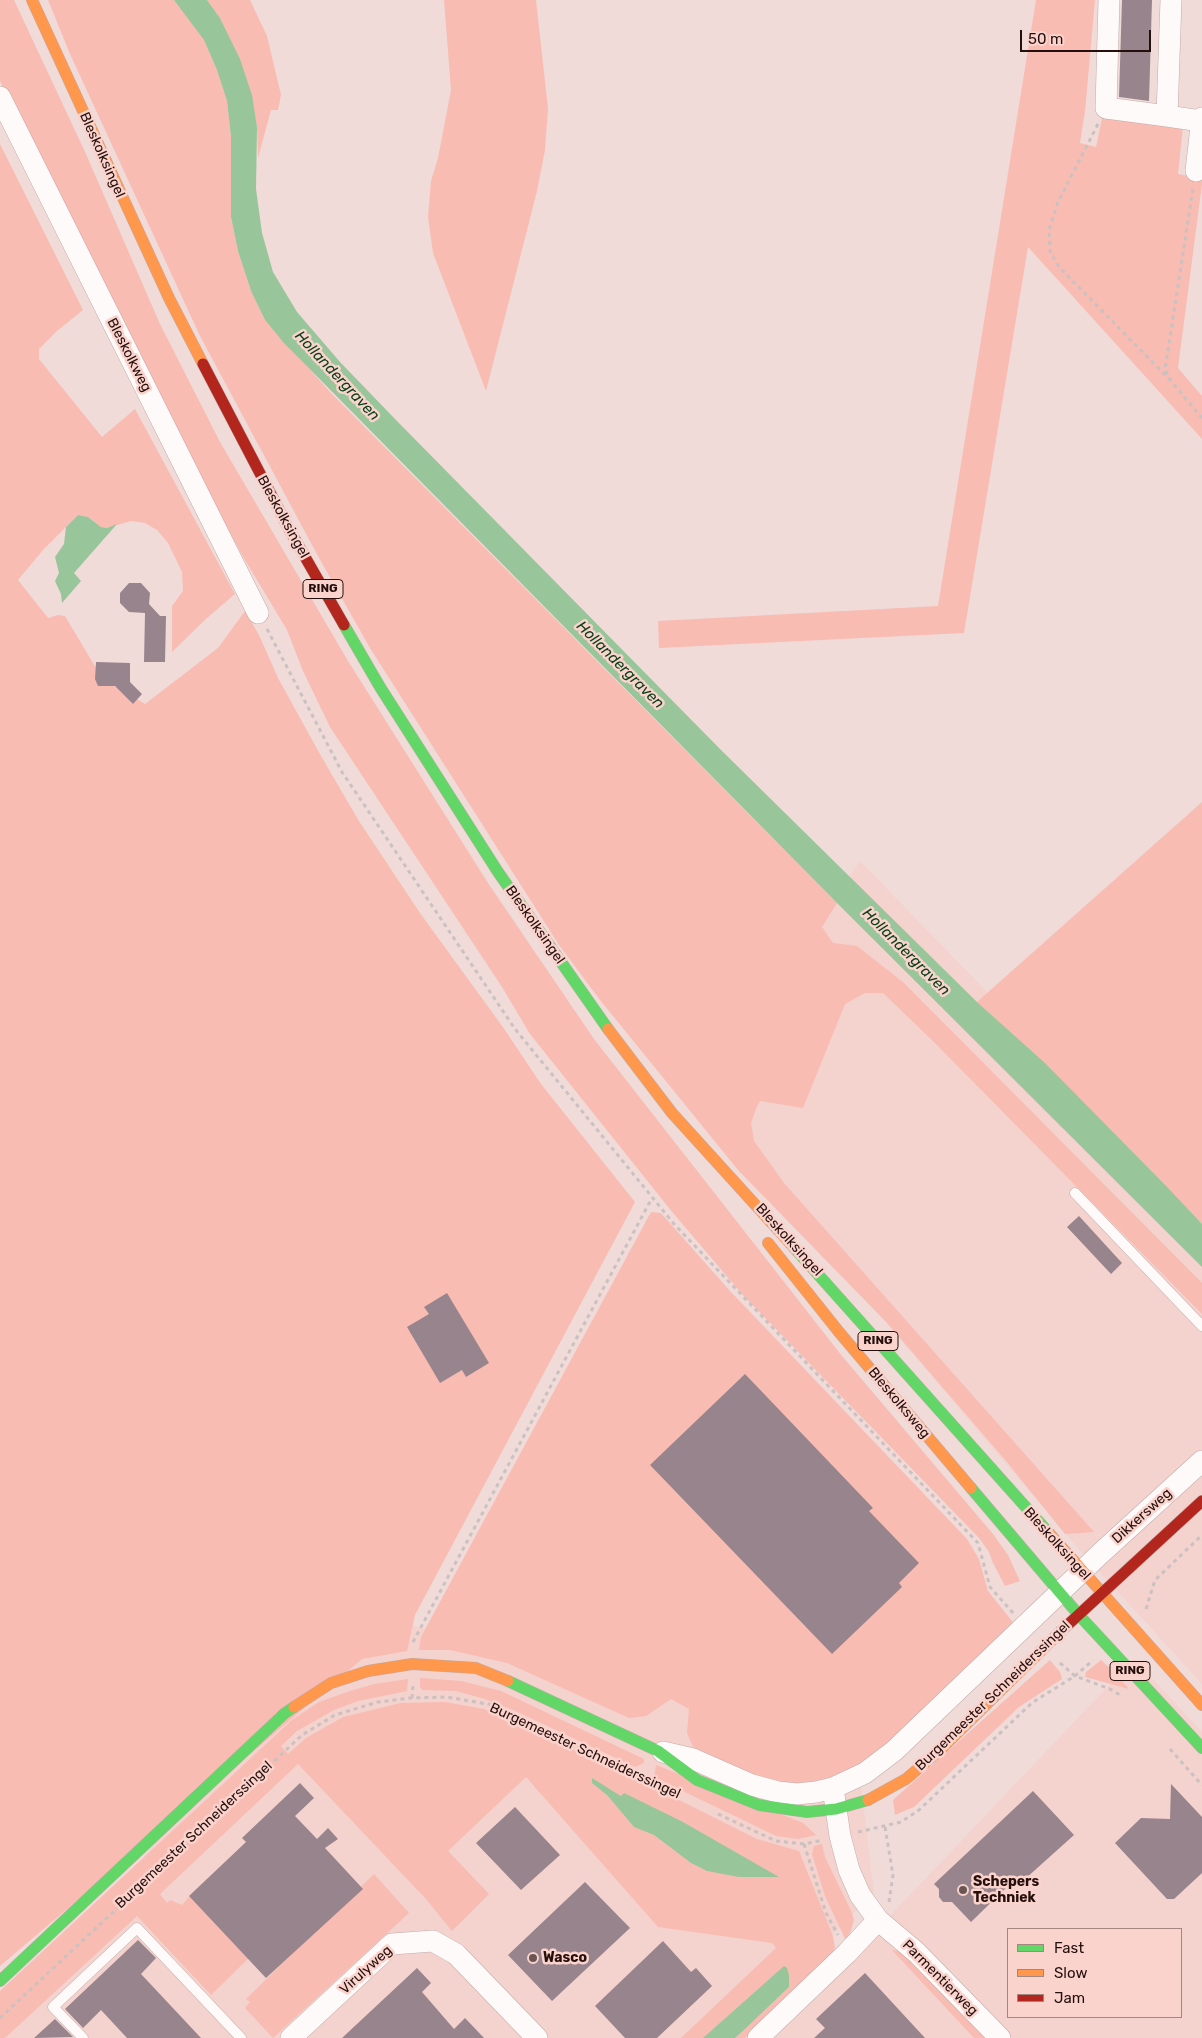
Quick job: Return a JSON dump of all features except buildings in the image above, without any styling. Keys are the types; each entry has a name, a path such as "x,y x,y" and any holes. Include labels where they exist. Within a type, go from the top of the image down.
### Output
{"main road":[{"name":"Bleskolksingel","path":"32,0 169,298 241,440 327,596 380,687 498,872 614,1038 672,1113 764,1212 1202,1705"},
{"name":"Bleskolksingel","path":"36,0 44,25"},
{"name":"RING","path":"672,1113 736,1201"},
{"name":"Bleskolksweg","path":"760,1232 840,1332 1060,1593"},
{"name":"Dikkersweg","path":"1100,1592 1202,1500"},
{"name":"Burgemeester Schneiderssingel","path":"0,1981 285,1713 331,1683 368,1671 412,1664 440,1664 476,1668 522,1686 658,1751 697,1780 759,1806 807,1812 836,1809 874,1798 906,1779 941,1749 1100,1592"},
{"name":"RING","path":"1060,1593 1202,1748"}],"street":[{"path":"1109,0 1106,108 1202,120 1196,171"},
{"path":"1167,116 1171,0"},
{"name":"Bleskolkweg","path":"0,97 258,613"},
{"name":"Dikkersweg","path":"1082,1572 1202,1461"},
{"name":"Burgemeester Schneiderssingel","path":"658,1751 693,1759 752,1785 778,1792 797,1794 833,1788 865,1773 894,1752 1082,1572"},
{"name":"Parmentierweg","path":"833,1788 840,1836 849,1870 860,1895 878,1920 916,1952 1000,2038"},
{"path":"758,2038 847,1953 878,1920"},
{"name":"Virulyweg","path":"292,2038 392,1944 433,1941 456,1954 537,2038"}],"lane":[{"path":"1075,1193 1202,1326"},
{"path":"83,2038 53,2007 137,1928 240,2038"}],"path":[{"path":"1106,108 1058,202 1049,230 1050,251 1059,267 1171,380 1202,418"},
{"path":"1171,380 1165,369 1196,171"},
{"path":"258,613 342,772 515,1029 652,1198 750,1305 978,1543 990,1587 1025,1626"},
{"path":"412,1698 414,1640 423,1621 652,1198"},
{"path":"1044,1647 1075,1676 1110,1689 1125,1698"},
{"path":"717,1814 776,1841 804,1844 902,1822 919,1810 1033,1702 1075,1676"},
{"name":"Burgemeester Schneiderssingel","path":"0,2018 302,1735 335,1715 378,1702 412,1698 447,1697 493,1705 681,1796"},
{"path":"1164,1742 1202,1785"},
{"path":"878,1920 891,1898 893,1875 885,1826"},
{"path":"804,1844 826,1912 847,1953"}],"shaded area":[{"path":"0,0 14,0 86,154 160,324 220,442 348,661 488,883 594,1039 842,1356 993,1534 1008,1555 1020,1581 1005,1586 989,1552 979,1538 742,1294 673,1213 530,1034 502,987 330,727 303,671 287,630 242,555 130,350 0,81"},
{"path":"48,0 174,0 204,40 217,70 227,101 231,137 231,217 238,251 251,291 265,320 332,394 837,903 822,927 833,943 857,946 904,983 1202,1283 1202,1314 933,1041 883,993 865,993 845,1004 803,1108 760,1101 757,1106 751,1123 754,1141 784,1183 1094,1532 1065,1534 1007,1462 888,1324 738,1170 600,1000 559,945 370,648 319,558 200,336 70,54"},
{"path":"207,0 250,0 267,36 281,95 278,110 271,110 258,158 257,127 251,95 240,60 220,18"},
{"path":"444,0 536,0 548,109 545,150 537,191 486,391 433,253 428,217 431,181 438,158 451,90"},
{"path":"1036,0 1095,0 1085,111 1080,143 1096,147 1103,114 1183,126 1178,174 1202,179 1202,184 1178,368 1202,396 1202,439 1028,247 964,633 659,648 658,621 938,606"},
{"path":"0,144 83,310 57,331 39,349 39,359 102,437 135,409 235,594 172,652 172,606 183,591 182,572 168,543 157,530 145,523 131,521 107,528 101,527 88,517 78,515 43,550 18,580 48,618 58,615 65,616 96,668 111,685 125,691 145,704 218,648 245,611 259,635 278,678 359,821 420,913 505,1030 541,1084 635,1202 415,1615 407,1651 362,1659 0,1966"},
{"path":"1202,802 1202,1224 1045,1063 977,1002"},
{"path":"860,861 1202,1214 1202,1684 1077,1547 695,1098"},
{"path":"651,1212 661,1213 730,1291 967,1539 979,1559 988,1591 1016,1626 871,1763 820,1782 770,1785 695,1751 687,1733 689,1709 671,1699 646,1716 629,1718 507,1663 450,1650 419,1650 421,1637"},
{"path":"340,1611 601,1664 857,1753 874,1892 733,2038 0,2038"},
{"path":"1134,1659 1202,1732 1202,2038 774,2038"},
{"path":"1050,1660 1060,1672 1062,1679 1019,1707 914,1807 895,1815 893,1800"},
{"path":"1101,1660 1129,1689 1085,1677 1086,1672"},
{"path":"420,1678 461,1681 501,1691 644,1759 644,1763 635,1767 513,1710 485,1699 456,1691 423,1690 420,1687"},
{"path":"408,1679 407,1691 358,1701 334,1710 297,1731 281,1746 288,1754 306,1738 343,1717 401,1703 445,1702 484,1709 637,1779 757,1839 799,1851 833,1936 835,1948 831,1955 745,2038 735,2038 789,1987 789,1975 784,1966 703,2038 681,2038 776,1948 772,1943 658,1927 526,1777 448,1851 489,1894 452,1931 426,1899 298,1764 160,1894 167,1903 170,1900 182,1905 191,1895 250,1957 211,1995 137,1916 5,2038 0,2038 0,1991 292,1720 319,1702 374,1684","holes":["592,1778 621,1796 683,1822 778,1877 707,1871 691,1863 654,1835 634,1827 607,1795 593,1783"]},
{"path":"656,1765 803,1823 816,1835 798,1839 776,1836 654,1777"},
{"path":"822,1844 825,1857 854,1920 847,1943 825,1896 812,1854 814,1846"},
{"path":"374,1874 409,1913 273,2038 245,2008 250,2002 246,1999"},
{"path":"892,1950 906,1953 995,2038 974,2038"}],"water":[{"name":"Hollandergraven","path":"174,0 207,0 220,18 240,59 252,95 257,127 256,189 262,233 273,272 297,312 340,362 395,419 721,750 977,1002 1045,1063 1168,1188 1202,1224 1202,1267 837,903 284,343 265,320 251,291 238,251 231,217 231,137 227,101 217,70 204,40"},
{"path":"78,515 88,517 101,527 107,528 117,524 74,573 81,581 62,603 61,594 55,581 59,573 55,557 64,544 66,527"},
{"path":"592,1778 621,1796 624,1793 683,1822 779,1877 739,1877 707,1871 691,1863 654,1835 634,1827 607,1795 592,1783"},
{"path":"784,1966 787,1968 789,1975 789,1987 735,2038 703,2038"}],"traffic: fast":[{"path":"344,625 380,687 498,872 608,1029"},
{"path":"790,1243 1048,1532"},
{"path":"971,1488 1078,1614 1202,1748"},
{"path":"508,1681 658,1751 697,1780 759,1805 807,1812 836,1809 868,1800"},
{"path":"0,1981 285,1713 294,1707"}],"traffic: slow":[{"path":"32,0 169,298 203,364"},
{"path":"608,1029 672,1113 790,1243"},
{"path":"768,1243 839,1332 971,1488"},
{"path":"1048,1532 1202,1705"},
{"path":"868,1800 906,1779 941,1749 1061,1631"},
{"path":"294,1707 331,1683 368,1671 412,1664 476,1668 508,1681"}],"traffic: jam":[{"path":"203,364 289,529 344,625"},
{"path":"1061,1631 1202,1501"}],"place":[{"name":"Schepers Techniek","path":"963,1890"},
{"name":"Wasco","path":"533,1958"}]}
